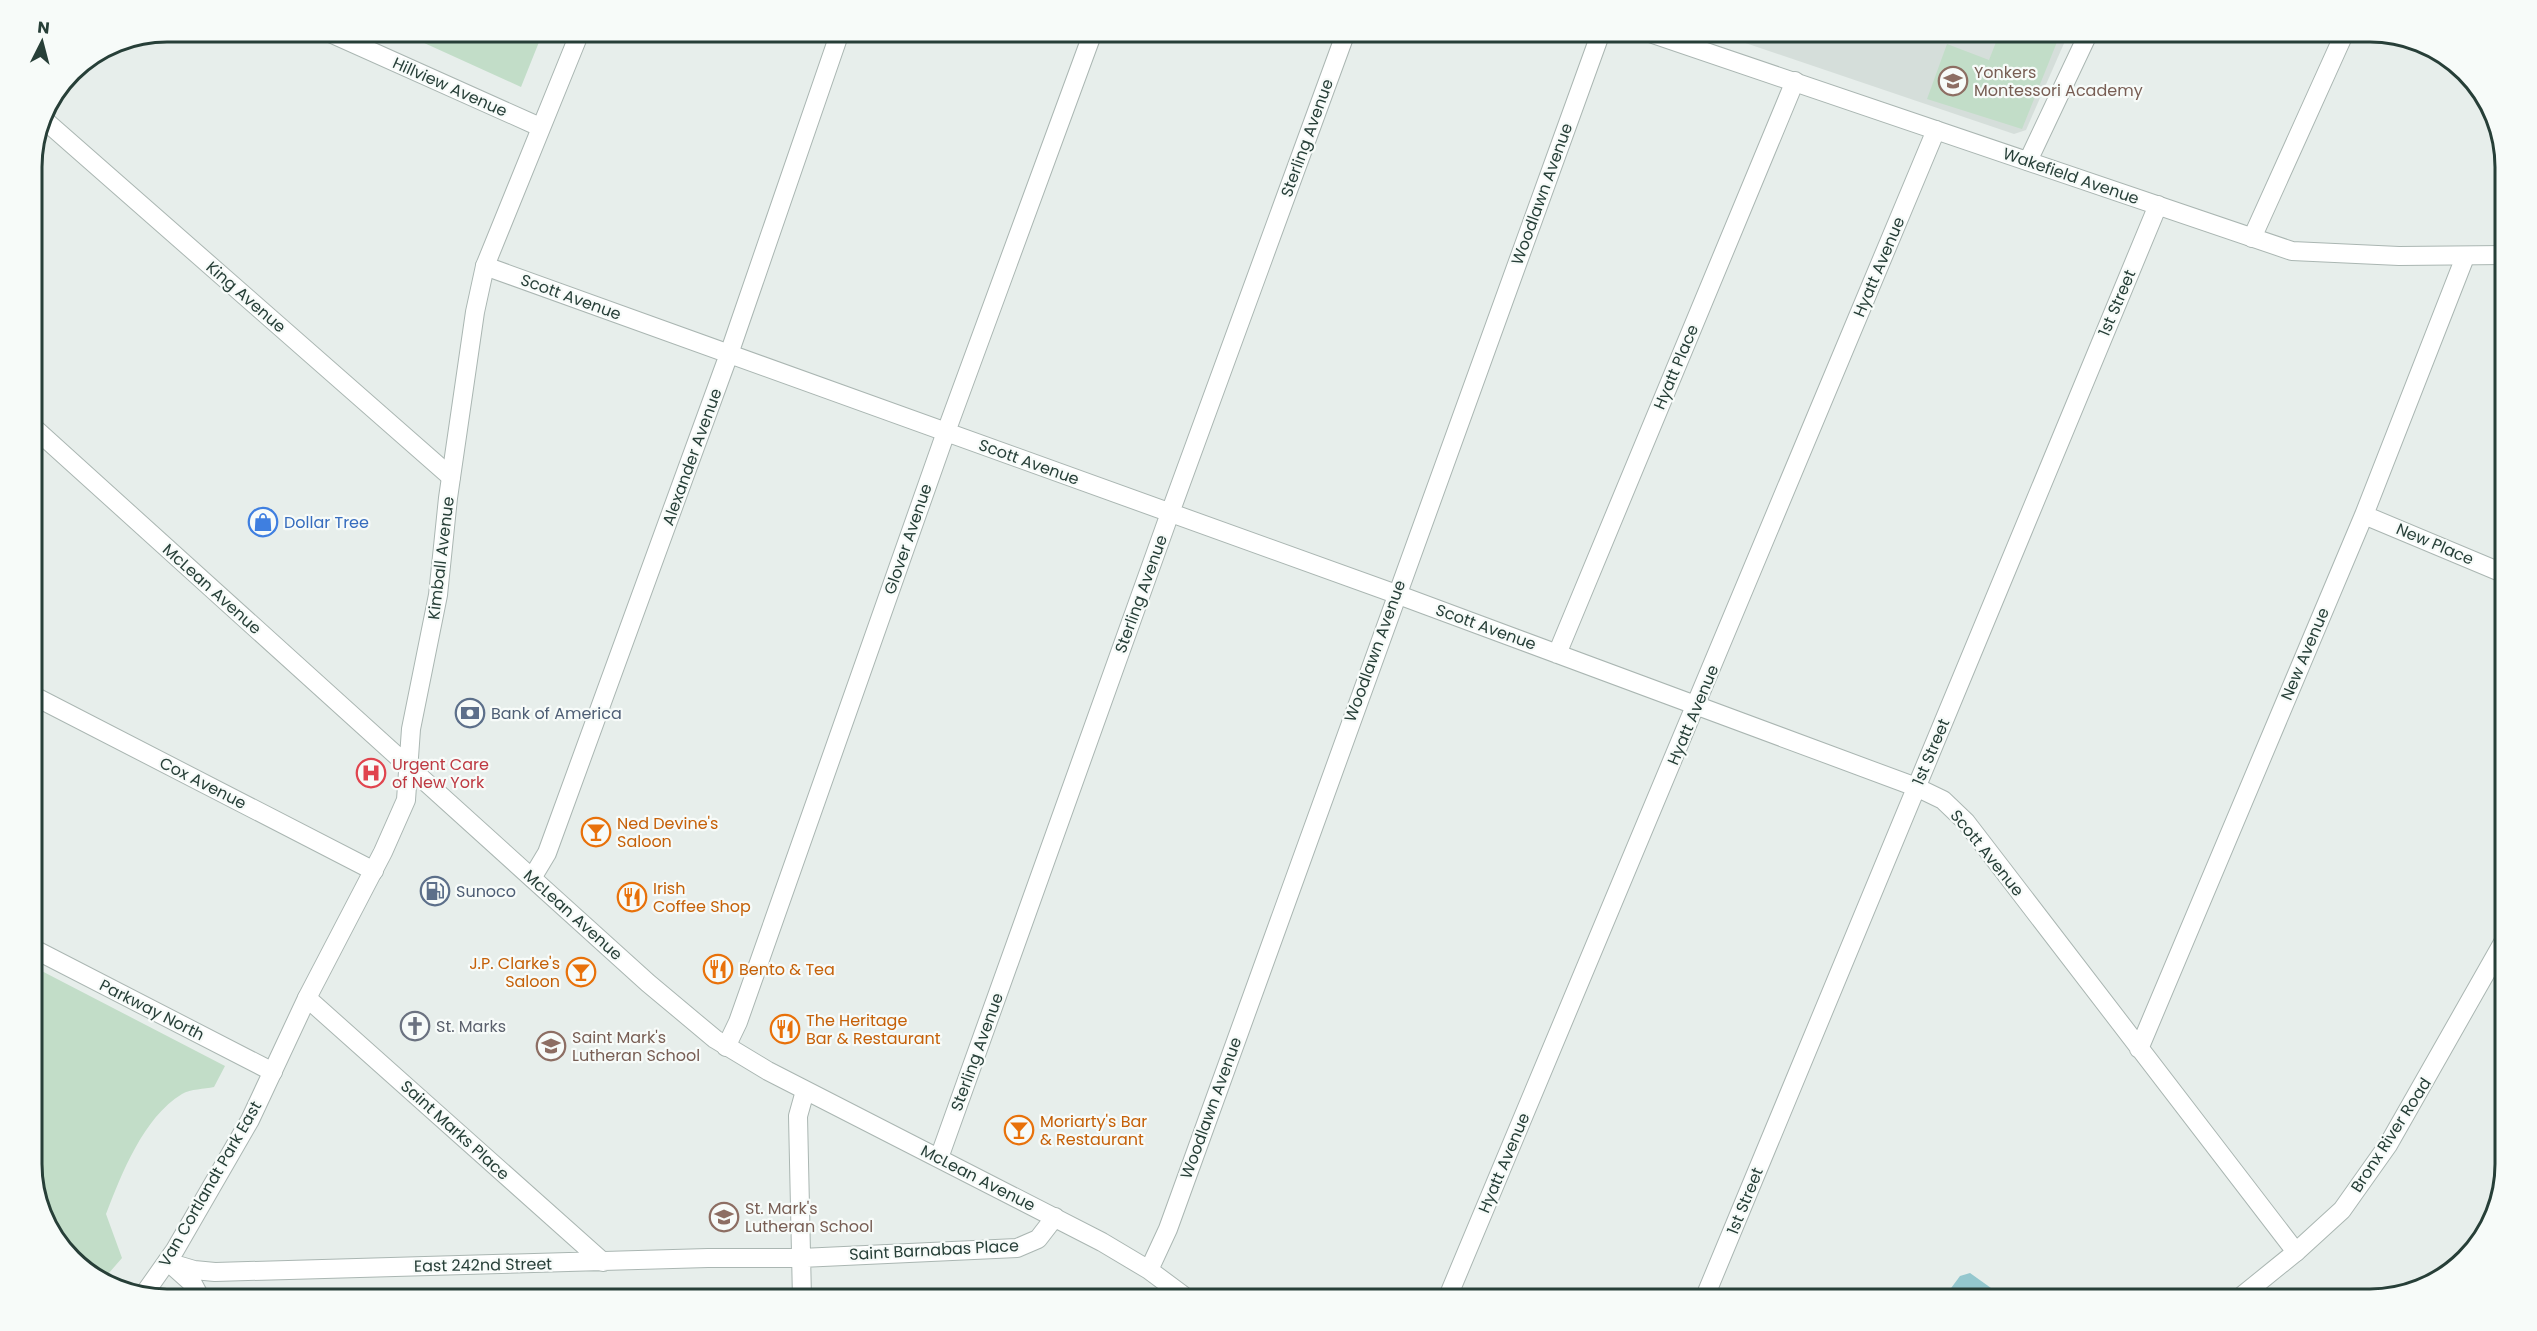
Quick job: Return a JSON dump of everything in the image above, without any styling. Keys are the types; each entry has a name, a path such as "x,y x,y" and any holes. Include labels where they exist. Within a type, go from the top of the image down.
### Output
{"street":[{"name":"Hillview Avenue","path":"350,42 540,127"},
{"name":"Kimball Avenue","path":"273,1072 307,998 374,871 406,800 411,729 438,595 451,477 475,312 485,266 576,42"},
{"name":"Alexander Avenue","path":"532,878 542,863 551,842 729,354 837,42"},
{"name":"Glover Avenue","path":"726,1047 741,1015 946,432 1089,42"},
{"name":"Sterling Avenue","path":"939,1158 1170,513 1342,42"},
{"name":"Woodlawn Avenue","path":"1149,1270 1168,1229 1597,42"},
{"name":"Wakefield Avenue","path":"1677,42 2292,251 2465,257 2495,256"},
{"path":"2028,161 2084,42"},
{"path":"2252,238 2340,42"},
{"name":"Hyatt Place","path":"1557,654 1795,81"},
{"name":"King Avenue","path":"49,124 451,477"},
{"name":"Hyatt Avenue","path":"1451,1289 1936,130"},
{"name":"1st Street","path":"1708,1289 2158,205"},
{"name":"New Avenue","path":"2139,1049 2364,515 2465,257"},
{"name":"Scott Avenue","path":"485,266 1396,594 1916,787 1943,800 1966,822 2296,1252"},
{"name":"McLean Avenue","path":"42,435 668,1001 726,1047 805,1091 1055,1217 1149,1270 1175,1289"},
{"name":"New Place","path":"2364,515 2495,570"},
{"name":"Cox Avenue","path":"42,700 374,871"},
{"name":"Parkway North","path":"42,953 273,1072"},
{"name":"Bronx River Road","path":"2250,1289 2342,1210 2388,1145 2495,957"},
{"name":"Saint Marks Place","path":"307,998 603,1262"},
{"name":"Van Cortlandt Park East","path":"148,1288 167,1262 250,1120 273,1072"},
{"path":"802,1289 798,1116 805,1091"},
{"name":"Saint Barnabas Place","path":"801,1258 1017,1248 1038,1239 1055,1217"},
{"name":"East 242nd Street","path":"167,1262 194,1270 215,1272 708,1258 801,1258"},
{"path":"167,1262 193,1284 196,1289"}],"shaded area":[{"name":"Yonkers Montessori Academy","path":"1743,42 2065,42 2026,130 2014,134"}],"green space":[{"path":"422,42 539,42 521,87"},
{"path":"1996,42 2057,42 2022,129 1927,99 1947,44 1989,60"},
{"path":"42,971 225,1066 214,1087 186,1092 168,1104 156,1117 135,1148 106,1214 122,1258 108,1274 84,1258 63,1234 44,1189 42,1172"}],"water":[{"path":"1970,1273 1991,1289 1950,1289 1960,1276"}],"place":[{"name":"Yonkers Montessori Academy","path":"1953,81"},
{"name":"Dollar Tree","path":"263,522"},
{"name":"Bank of America","path":"470,713"},
{"name":"Urgent Care of New York","path":"371,773"},
{"name":"Ned Devine's Saloon","path":"596,832"},
{"name":"Sunoco","path":"435,891"},
{"name":"Irish Coffee Shop","path":"632,897"},
{"name":"Bento & Tea","path":"718,969"},
{"name":"J.P. Clarke's Saloon","path":"581,972"},
{"name":"St. Marks","path":"415,1026"},
{"name":"The Heritage Bar & Restaurant","path":"785,1029"},
{"name":"Saint Mark's Lutheran School","path":"551,1046"},
{"name":"Moriarty's Bar & Restaurant","path":"1019,1130"},
{"name":"St. Mark's Lutheran School","path":"724,1217"}]}
